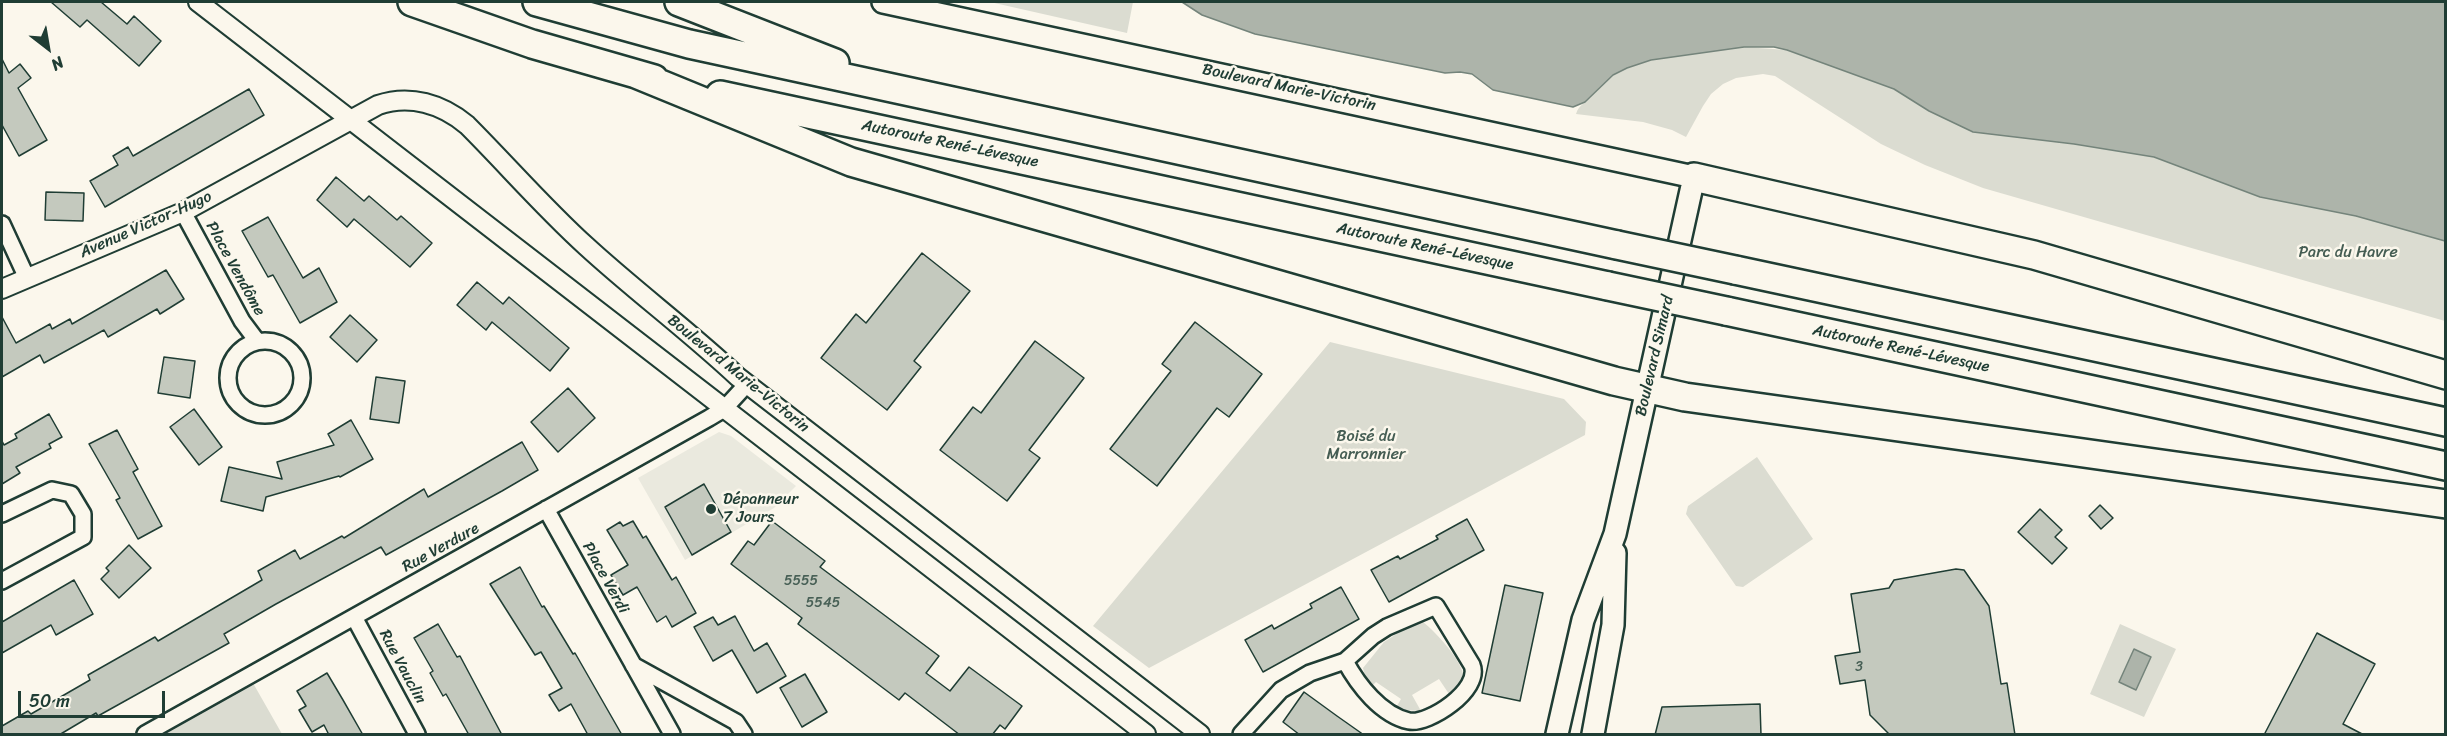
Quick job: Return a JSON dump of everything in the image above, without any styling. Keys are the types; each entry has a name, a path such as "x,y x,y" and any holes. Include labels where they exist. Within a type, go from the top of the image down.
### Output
{"highway":[{"name":"Autoroute René-Lévesque","path":"412,2 495,32 636,74 799,112 2445,466"},
{"path":"537,2 688,44 2445,422"},
{"path":"679,2 911,93"},
{"path":"636,74 850,162 1647,389 1685,397 2445,504"},
{"path":"1694,177 2034,255 2244,314 2445,375"}],"main road":[{"name":"Boulevard Marie-Victorin","path":"883,2 1694,177"},
{"name":"Boulevard Simard","path":"1557,735 1583,620 1615,534 1694,177"},
{"name":"Boulevard Simard","path":"1593,735 1612,625 1615,534"}],"street":[{"path":"198,2 1146,735"},
{"name":"Boulevard Marie-Victorin","path":"351,120 378,105 397,100 430,104 455,115 578,239 747,384 1200,735"},
{"name":"Avenue Victor-Hugo","path":"2,288 183,212 351,120"},
{"name":"Place Vendôme","path":"183,212 242,321 257,341"},
{"path":"2,224 26,276"},
{"name":"Place Vendôme","path":"257,341 282,344 296,358 303,376 296,401 286,410 274,415 262,416 251,413 233,398 229,388 230,364 245,346 257,341"},
{"name":"Rue Verdure","path":"146,735 724,409 747,384"},
{"path":"2,514 52,490 71,494 83,514 83,537 2,581"},
{"name":"Place Verdi","path":"546,509 672,735"},
{"path":"1241,735 1281,690 1310,673 1345,662 1373,636 1387,627 1436,606 1472,665 1474,675 1468,689 1457,699 1424,719 1409,721 1395,715 1369,697 1355,681 1345,662"},
{"name":"Rue Vauclin","path":"354,617 417,735"},
{"path":"633,665 736,722 744,735"}],"shaded area":[{"path":"1182,2 2445,2 2445,241 2356,216 2260,197 2154,157 2074,144 1973,132 1929,111 1894,89 1774,47 1744,47 1651,60 1613,75 1585,102 1573,107 1493,90 1472,74 1445,73 1255,34 1202,15"},
{"path":"719,432 731,436 796,486 774,508 685,560 638,478"},
{"path":"2134,649 2151,657 2136,690 2119,682"}],"green space":[{"path":"990,2 1133,2 1127,33"},
{"name":"Parc du Havre","path":"1744,47 1787,50 1894,89 1929,111 1973,132 2074,144 2154,157 2260,197 2356,216 2445,241 2445,321 1983,188 1925,165 1881,144 1775,76 1763,74 1736,78 1723,84 1711,94 1686,137 1672,130 1643,122 1576,114 1581,105 1609,79 1627,67 1659,57"},
{"name":"Boisé du Marronnier","path":"1330,342 1564,399 1586,422 1585,435 1149,668 1093,626"},
{"path":"1757,457 1813,539 1743,587 1736,586 1686,514 1688,506"},
{"path":"1415,622 1423,622 1435,633 1456,658 1463,675 1461,685 1449,694 1439,679 1412,695 1421,711 1404,710 1397,706 1401,699 1376,682 1372,686 1366,680 1363,668 1384,642"},
{"path":"2120,624 2176,649 2144,717 2090,694"},
{"path":"249,676 282,734 145,734"}],"building":[{"path":"51,2 101,2 127,24 134,16 161,41 139,66 87,20 80,27"},
{"path":"2,59 9,73 20,64 31,78 18,88 47,140 19,156 2,125"},
{"path":"249,89 264,115 105,207 90,181 118,165 113,156 128,147 133,156"},
{"path":"336,177 364,201 369,196 397,220 401,216 432,243 410,267 354,219 347,227 317,200"},
{"path":"46,192 84,193 83,221 45,220"},
{"path":"268,217 303,278 319,268 337,302 300,323 273,275 268,277 242,231"},
{"path":"922,253 970,291 914,361 921,367 887,410 821,358 856,314 866,323"},
{"path":"166,270 184,299 160,314 157,309 108,337 104,330 44,363 40,355 2,377 2,317 16,343 50,324 52,329 70,319 72,324"},
{"path":"477,282 503,304 509,297 569,348 550,371 492,322 486,330 457,305"},
{"path":"350,315 377,340 357,362 330,337"},
{"path":"1195,322 1262,374 1229,417 1217,408 1157,486 1110,449 1171,371 1162,364"},
{"path":"1035,341 1084,378 1029,450 1040,458 1007,501 940,450 973,407 981,413"},
{"path":"164,357 195,361 190,398 158,393"},
{"path":"376,377 405,381 399,423 370,419"},
{"path":"568,388 595,418 558,452 531,422"},
{"path":"194,409 222,447 199,465 170,427"},
{"path":"49,414 62,437 49,444 51,448 16,467 20,473 2,484 2,441 4,445 17,438 15,434"},
{"path":"351,420 373,459 340,477 266,497 263,511 221,501 229,467 282,479 277,462 334,445 328,434"},
{"path":"117,430 138,469 133,472 162,526 138,539 116,500 120,498 89,444"},
{"path":"522,442 538,470 502,491 386,555 381,547 276,604 224,634 229,643 98,716 96,713 59,735 2,735 2,726 28,711 31,714 90,680 88,675 155,637 158,641 262,580 258,571 295,550 300,559 342,536 344,538 424,489 428,497"},
{"path":"704,484 731,532 692,555 665,507"},
{"path":"2100,505 2113,518 2101,529 2089,516"},
{"path":"2040,509 2062,530 2055,537 2067,548 2052,564 2018,532"},
{"path":"1467,519 1484,550 1389,602 1371,570 1398,556 1400,559 1438,539 1436,536"},
{"path":"633,521 643,538 646,536 672,580 676,577 696,613 672,627 666,616 657,622 637,587 623,595 611,575 628,565 607,530 620,522 623,526"},
{"path":"772,521 825,561 820,567 939,656 926,673 950,691 969,667 1022,706 1005,729 1000,725 992,735 960,735 905,693 899,700 798,624 802,618 731,564 748,541 754,545"},
{"path":"129,545 151,568 119,598 101,579 109,571 106,568"},
{"path":"520,567 542,607 544,606 573,654 575,653 622,735 588,735 571,704 559,711 549,695 562,688 541,652 535,655 490,584"},
{"path":"1956,569 1964,570 1989,606 2001,684 2007,683 2015,735 1890,735 1870,715 1865,680 1840,684 1835,656 1860,652 1851,594 1889,588 1894,580"},
{"path":"74,580 93,614 56,635 51,625 2,653 2,622"},
{"path":"1505,585 1543,593 1520,701 1482,693"},
{"path":"1341,587 1359,619 1263,672 1245,640 1272,625 1274,629 1312,608 1310,604"},
{"path":"735,616 754,651 767,643 786,676 757,693 732,650 713,661 694,627 713,617 718,625"},
{"path":"438,624 457,657 460,656 502,735 469,735 446,694 443,696 430,673 433,671 414,638"},
{"path":"2317,633 2375,664 2343,724 2364,735 2264,735"},
{"path":"327,673 363,735 329,735 324,725 312,732 299,710 306,706 297,691"},
{"path":"805,674 827,712 802,727 780,688"},
{"path":"1304,692 1364,735 1300,735 1283,722"},
{"path":"1760,704 1761,735 1655,735 1662,707"}],"place":[{"name":"Dépanneur 7 Jours","path":"711,509"}]}
